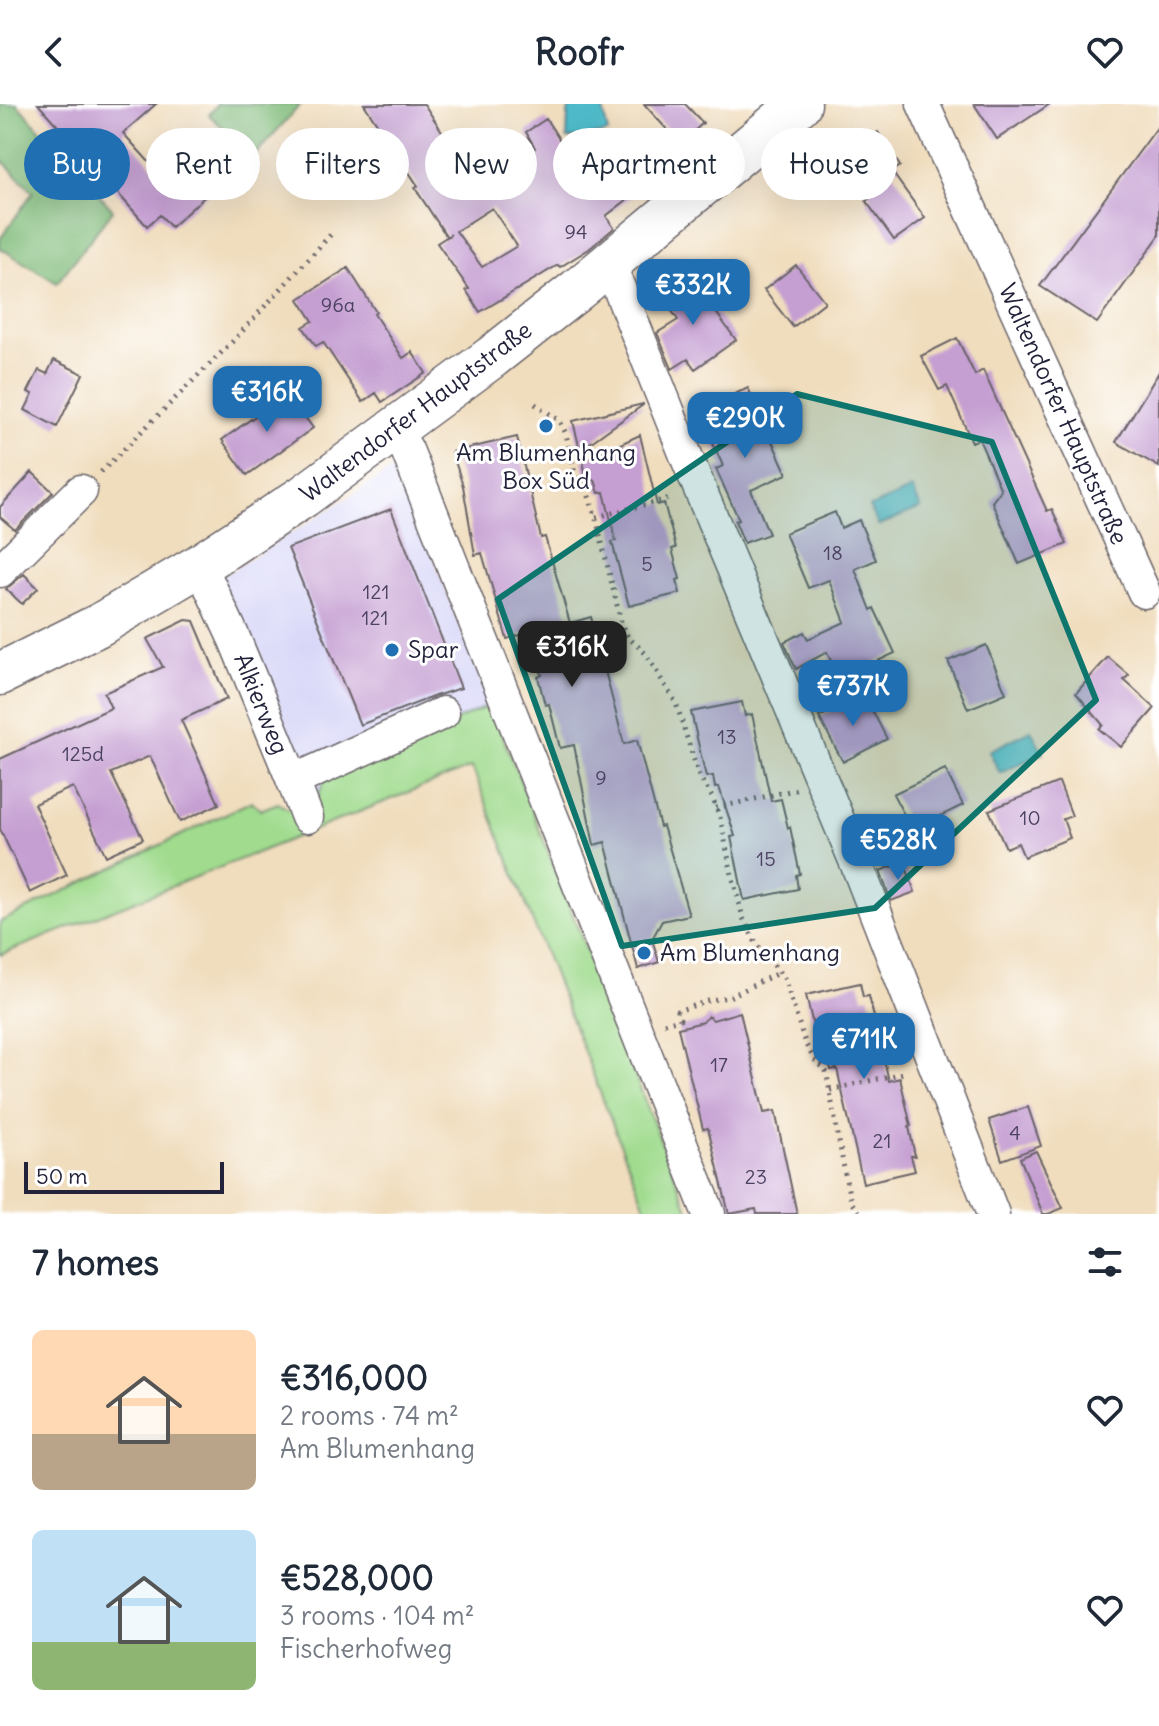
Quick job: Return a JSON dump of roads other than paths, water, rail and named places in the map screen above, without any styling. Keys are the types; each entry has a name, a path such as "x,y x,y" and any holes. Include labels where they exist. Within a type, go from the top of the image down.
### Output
{"main road":[{"name":"Waltendorfer Hauptstraße","path":"0,674 99,625 200,565 304,496 492,357 800,104"}],"street":[{"name":"Waltendorfer Hauptstraße","path":"923,104 1144,592"},
{"path":"609,263 936,1065 993,1214"},
{"path":"394,429 407,450 709,1214"},
{"path":"0,571 81,491"},
{"name":"Alkierweg","path":"200,565 293,781 443,713"},
{"path":"293,781 307,817"}],"water":[{"path":"571,104 602,104 607,128 567,128"},
{"path":"912,489 921,508 878,526 870,507"},
{"path":"1031,730 1043,753 1000,773 989,751"}],"place":[{"name":"Am Blumenhang Box Süd","path":"546,426"},
{"name":"Spar","path":"392,650"},
{"name":"Am Blumenhang","path":"644,953"}]}
